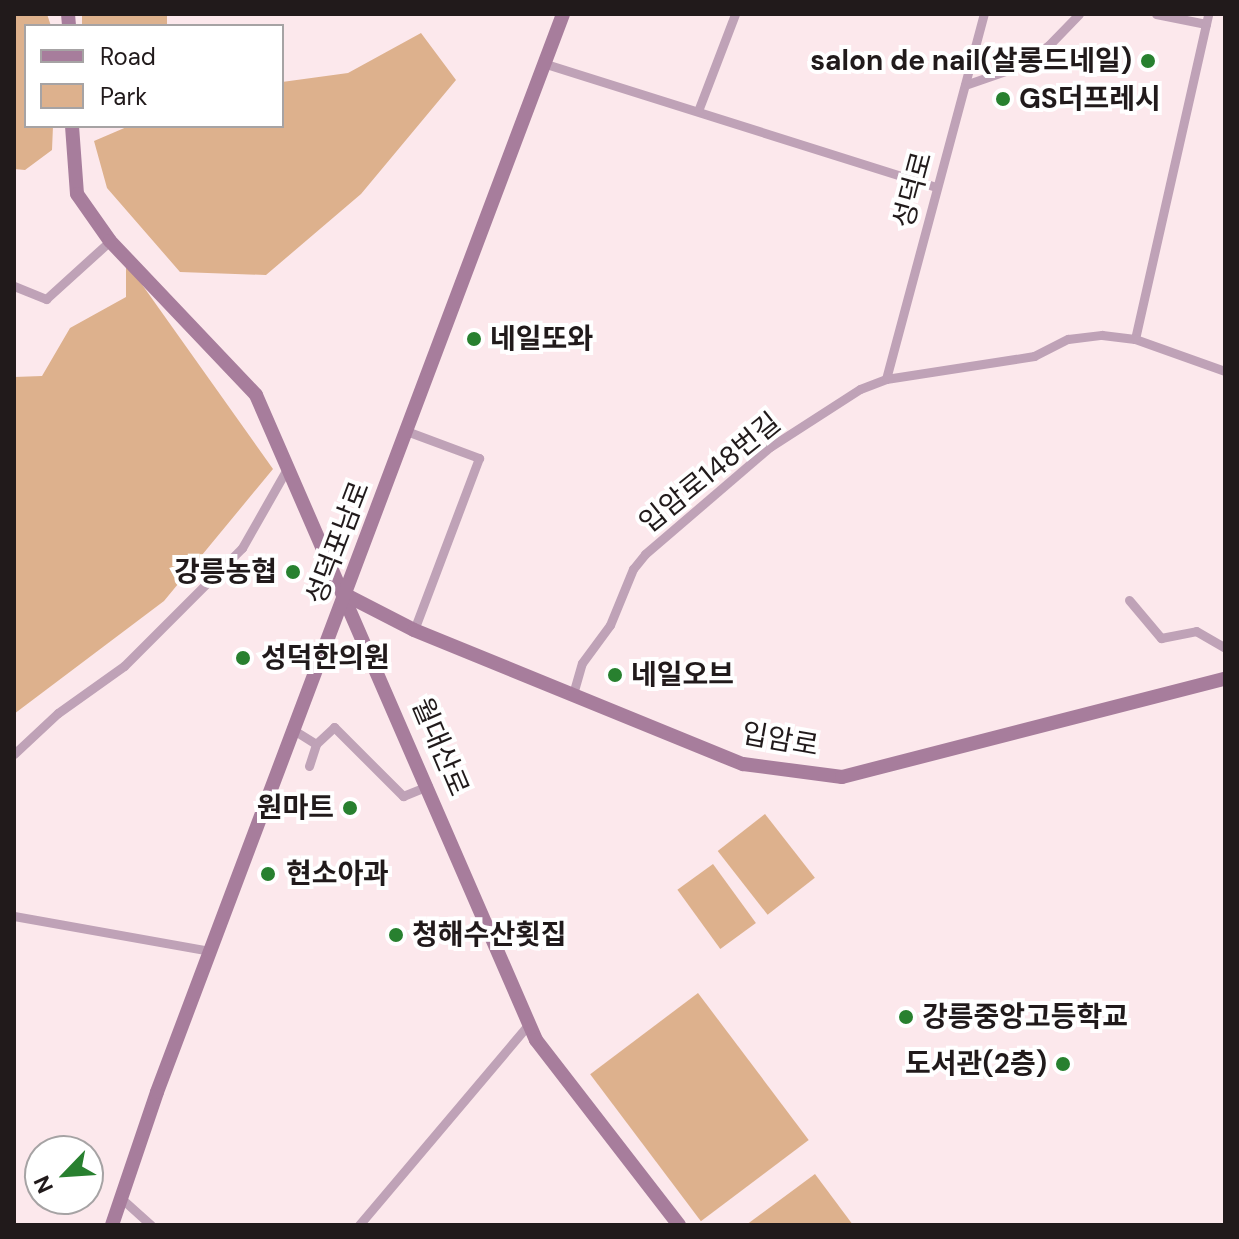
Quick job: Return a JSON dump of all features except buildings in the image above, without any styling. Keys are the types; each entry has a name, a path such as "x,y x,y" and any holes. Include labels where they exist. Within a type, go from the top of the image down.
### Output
{"street":[{"name":"성덕포남로","path":"112,1225 292,729 409,432 563,14"},
{"path":"698,111 735,14"},
{"name":"성덕로","path":"886,379 984,14"},
{"path":"965,85 1014,68 1049,45 1079,14"},
{"path":"1135,339 1207,19 1156,14"},
{"path":"546,64 936,187"},
{"name":"월대산로","path":"72,128 77,194 110,241 256,395 346,595 536,1040 679,1225"},
{"path":"14,286 46,299 110,241"},
{"name":"입암로148번길","path":"573,694 582,663 610,625 633,569 645,554 770,447 886,379 1034,356 1068,339 1102,335 1135,339 1225,371"},
{"path":"409,432 479,458 414,630"},
{"path":"14,754 58,713 124,666 242,548 288,467"},
{"name":"입암로","path":"346,595 414,630 743,764 842,777 1225,679"},
{"path":"1129,600 1161,638 1196,631 1225,648"},
{"path":"309,766 316,744 334,727 403,796 428,786"},
{"path":"292,729 316,744"},
{"path":"14,916 211,951"},
{"path":"359,1225 529,1024"},
{"path":"122,1199 151,1225"}],"green space":[{"path":"14,14 47,14 50,24 24,24 24,128 53,128 52,150 25,170 14,169"},
{"path":"82,14 167,14 167,24 82,24"},
{"path":"421,33 456,80 361,194 266,275 180,272 107,188 94,141 124,128 284,128 284,82 348,73"},
{"path":"126,262 273,469 164,601 14,714 14,377 42,376 70,328 126,297"},
{"path":"765,814 815,878 768,915 718,851"},
{"path":"713,864 756,923 720,949 677,890"},
{"path":"698,993 809,1140 701,1221 590,1074"},
{"path":"815,1174 853,1225 746,1225"}],"place":[{"name":"salon de nail(살롱드네일)","path":"1148,61"},
{"name":"GS더프레시","path":"1003,99"},
{"name":"네일또와","path":"474,339"},
{"name":"강릉농협","path":"293,572"},
{"name":"성덕한의원","path":"243,658"},
{"name":"네일오브","path":"615,675"},
{"name":"원마트","path":"350,808"},
{"name":"현소아과","path":"268,874"},
{"name":"청해수산횟집","path":"396,935"},
{"name":"강릉중앙고등학교","path":"906,1017"},
{"name":"도서관(2층)","path":"1063,1064"}]}
